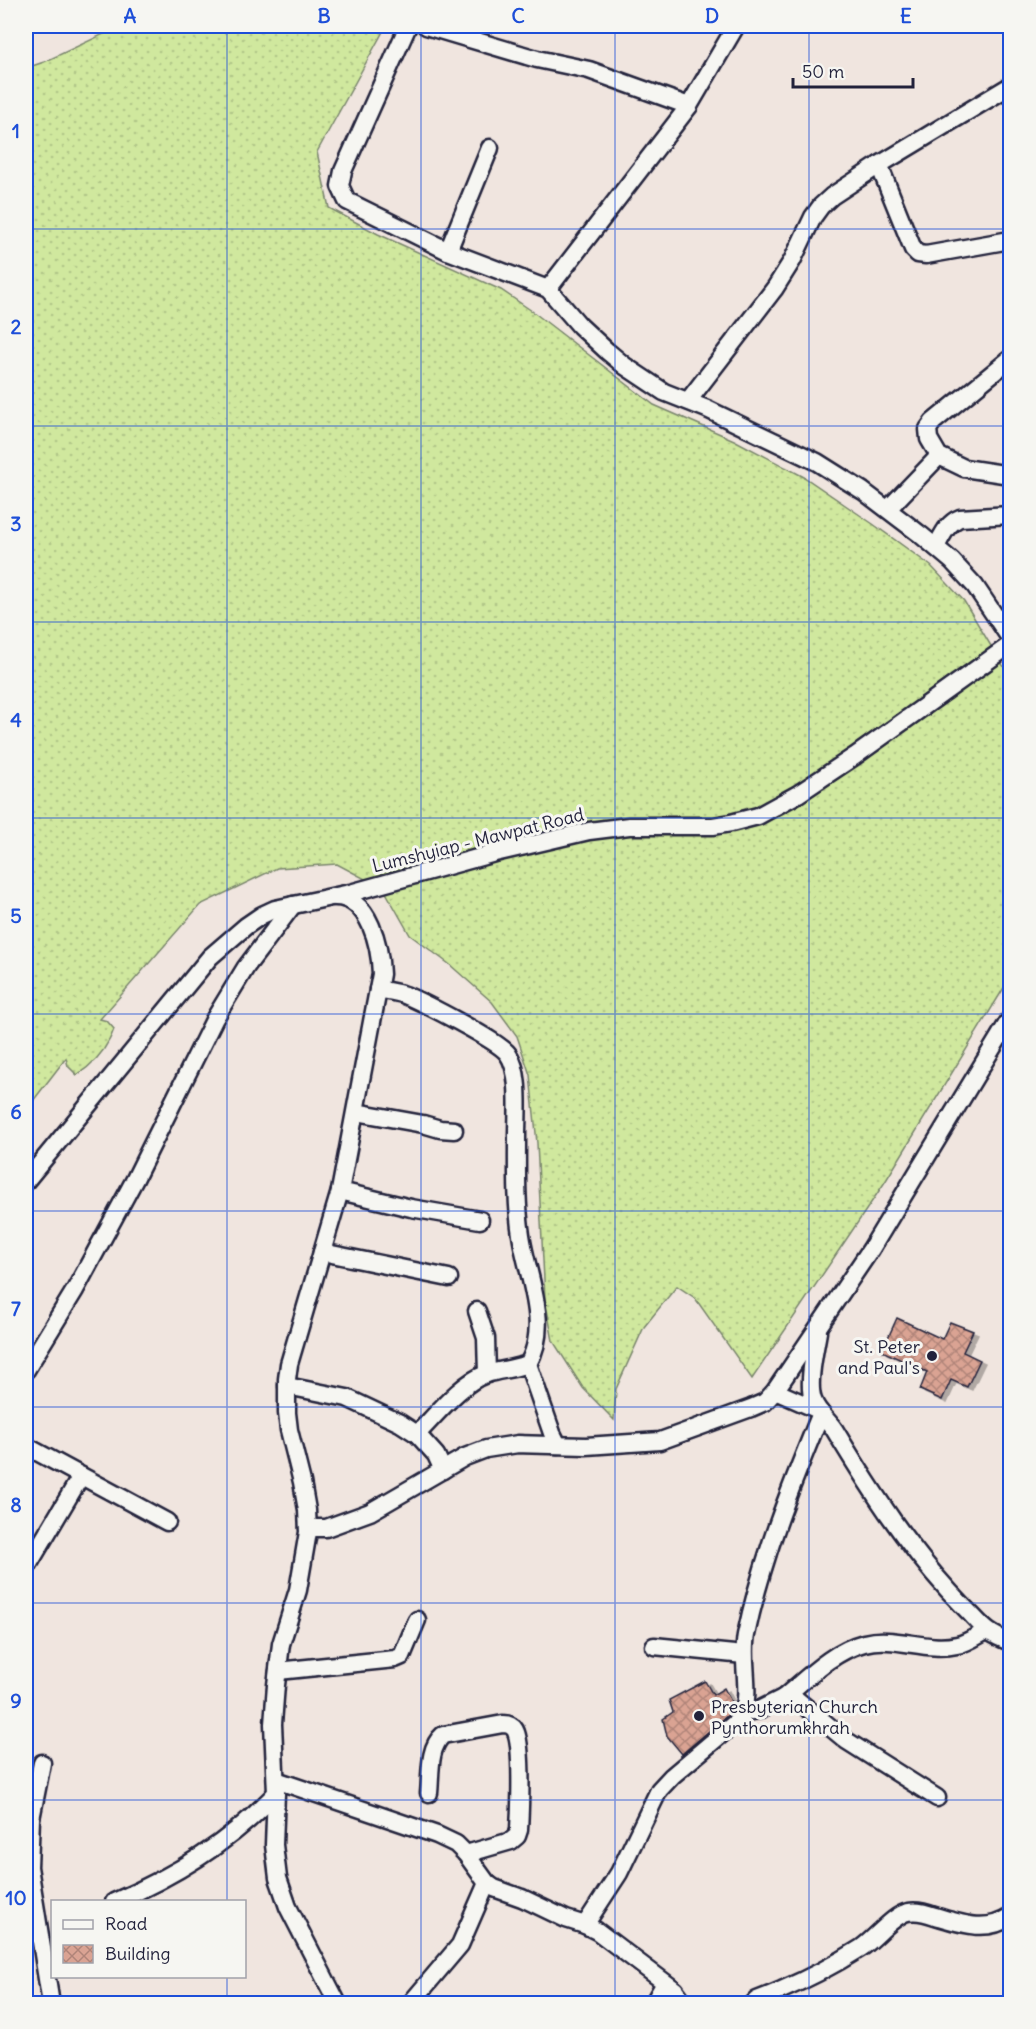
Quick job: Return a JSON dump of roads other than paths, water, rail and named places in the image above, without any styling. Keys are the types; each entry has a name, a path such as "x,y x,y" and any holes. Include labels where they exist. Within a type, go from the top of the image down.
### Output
{"street":[{"path":"408,26 343,171 340,186 347,201 448,250 548,290 580,326 625,366 664,392 688,401 817,462 863,491 952,561 975,586 1011,638"},
{"path":"426,26 537,59 589,70 689,106"},
{"path":"548,290 689,106 736,26"},
{"path":"688,401 776,288 821,206 832,196 879,165 1011,86"},
{"path":"448,250 490,148"},
{"path":"879,165 913,249 918,254 926,255 1011,240"},
{"path":"1011,359 933,422 928,429 929,439 939,456 964,468 1011,475"},
{"path":"888,509 939,456"},
{"path":"936,547 949,524 960,518 1011,515"},
{"name":"Lumshyiap - Mawpat Road","path":"26,1182 210,957 227,940 262,915 293,905 589,831 629,826 713,826 758,816 798,794 855,756 1011,645"},
{"path":"328,898 344,897 357,906 368,921 376,937 381,974 340,1191 289,1364 287,1386 289,1430 302,1482 308,1528 303,1569 281,1644 278,1671 273,1724 276,1786 274,1845 282,1893 338,2004"},
{"path":"26,1370 75,1290 135,1179 215,1018 246,967 293,905"},
{"path":"378,989 404,994 460,1023 507,1052 512,1062 517,1097 518,1196 521,1236 537,1306 538,1328 535,1352 528,1364 476,1379 417,1434"},
{"path":"308,1528 326,1528 370,1512 465,1457 486,1449 518,1444 586,1446 660,1441 765,1402 775,1391 871,1249 1011,1019"},
{"path":"356,1112 454,1130"},
{"path":"340,1191 411,1208 480,1220"},
{"path":"322,1252 449,1278"},
{"path":"477,1311 486,1338 488,1374"},
{"path":"819,1326 811,1382 812,1397 818,1411 830,1424 889,1516 936,1579 986,1631 1011,1642"},
{"path":"528,1364 558,1445"},
{"path":"287,1386 353,1400 400,1423 417,1434 436,1455 443,1470"},
{"path":"775,1391 818,1411"},
{"path":"585,1925 619,1873 659,1790 744,1712 744,1655 747,1632 772,1538 818,1411"},
{"path":"26,1446 167,1522"},
{"path":"26,1569 81,1476"},
{"path":"278,1671 395,1659 402,1656 417,1620"},
{"path":"744,1712 759,1710 783,1698 845,1650 865,1643 887,1641 946,1647 964,1643 986,1631"},
{"path":"654,1646 744,1655"},
{"path":"783,1698 796,1699 847,1741 937,1798"},
{"path":"429,1793 433,1749 436,1741 443,1735 503,1724 510,1724 515,1728 521,1782 517,1836 511,1841 466,1854"},
{"path":"42,1763 31,1819 29,1848 51,2004"},
{"path":"276,1786 438,1835 456,1844 466,1854 486,1883 597,1931 675,1990 685,2004"},
{"path":"119,1900 194,1862 227,1839 255,1816 276,1786"},
{"path":"410,2004 460,1946 486,1883"},
{"path":"753,2004 757,2000 800,1983 845,1957 863,1946 905,1912 923,1912 965,1924 983,1926 993,1926 1011,1917"},
{"path":"653,2004 665,1983"}],"place":[{"name":"St. Peter and Paul's","path":"932,1356"},
{"name":"Presbyterian Church Pynthorumkhrah","path":"699,1716"}]}
